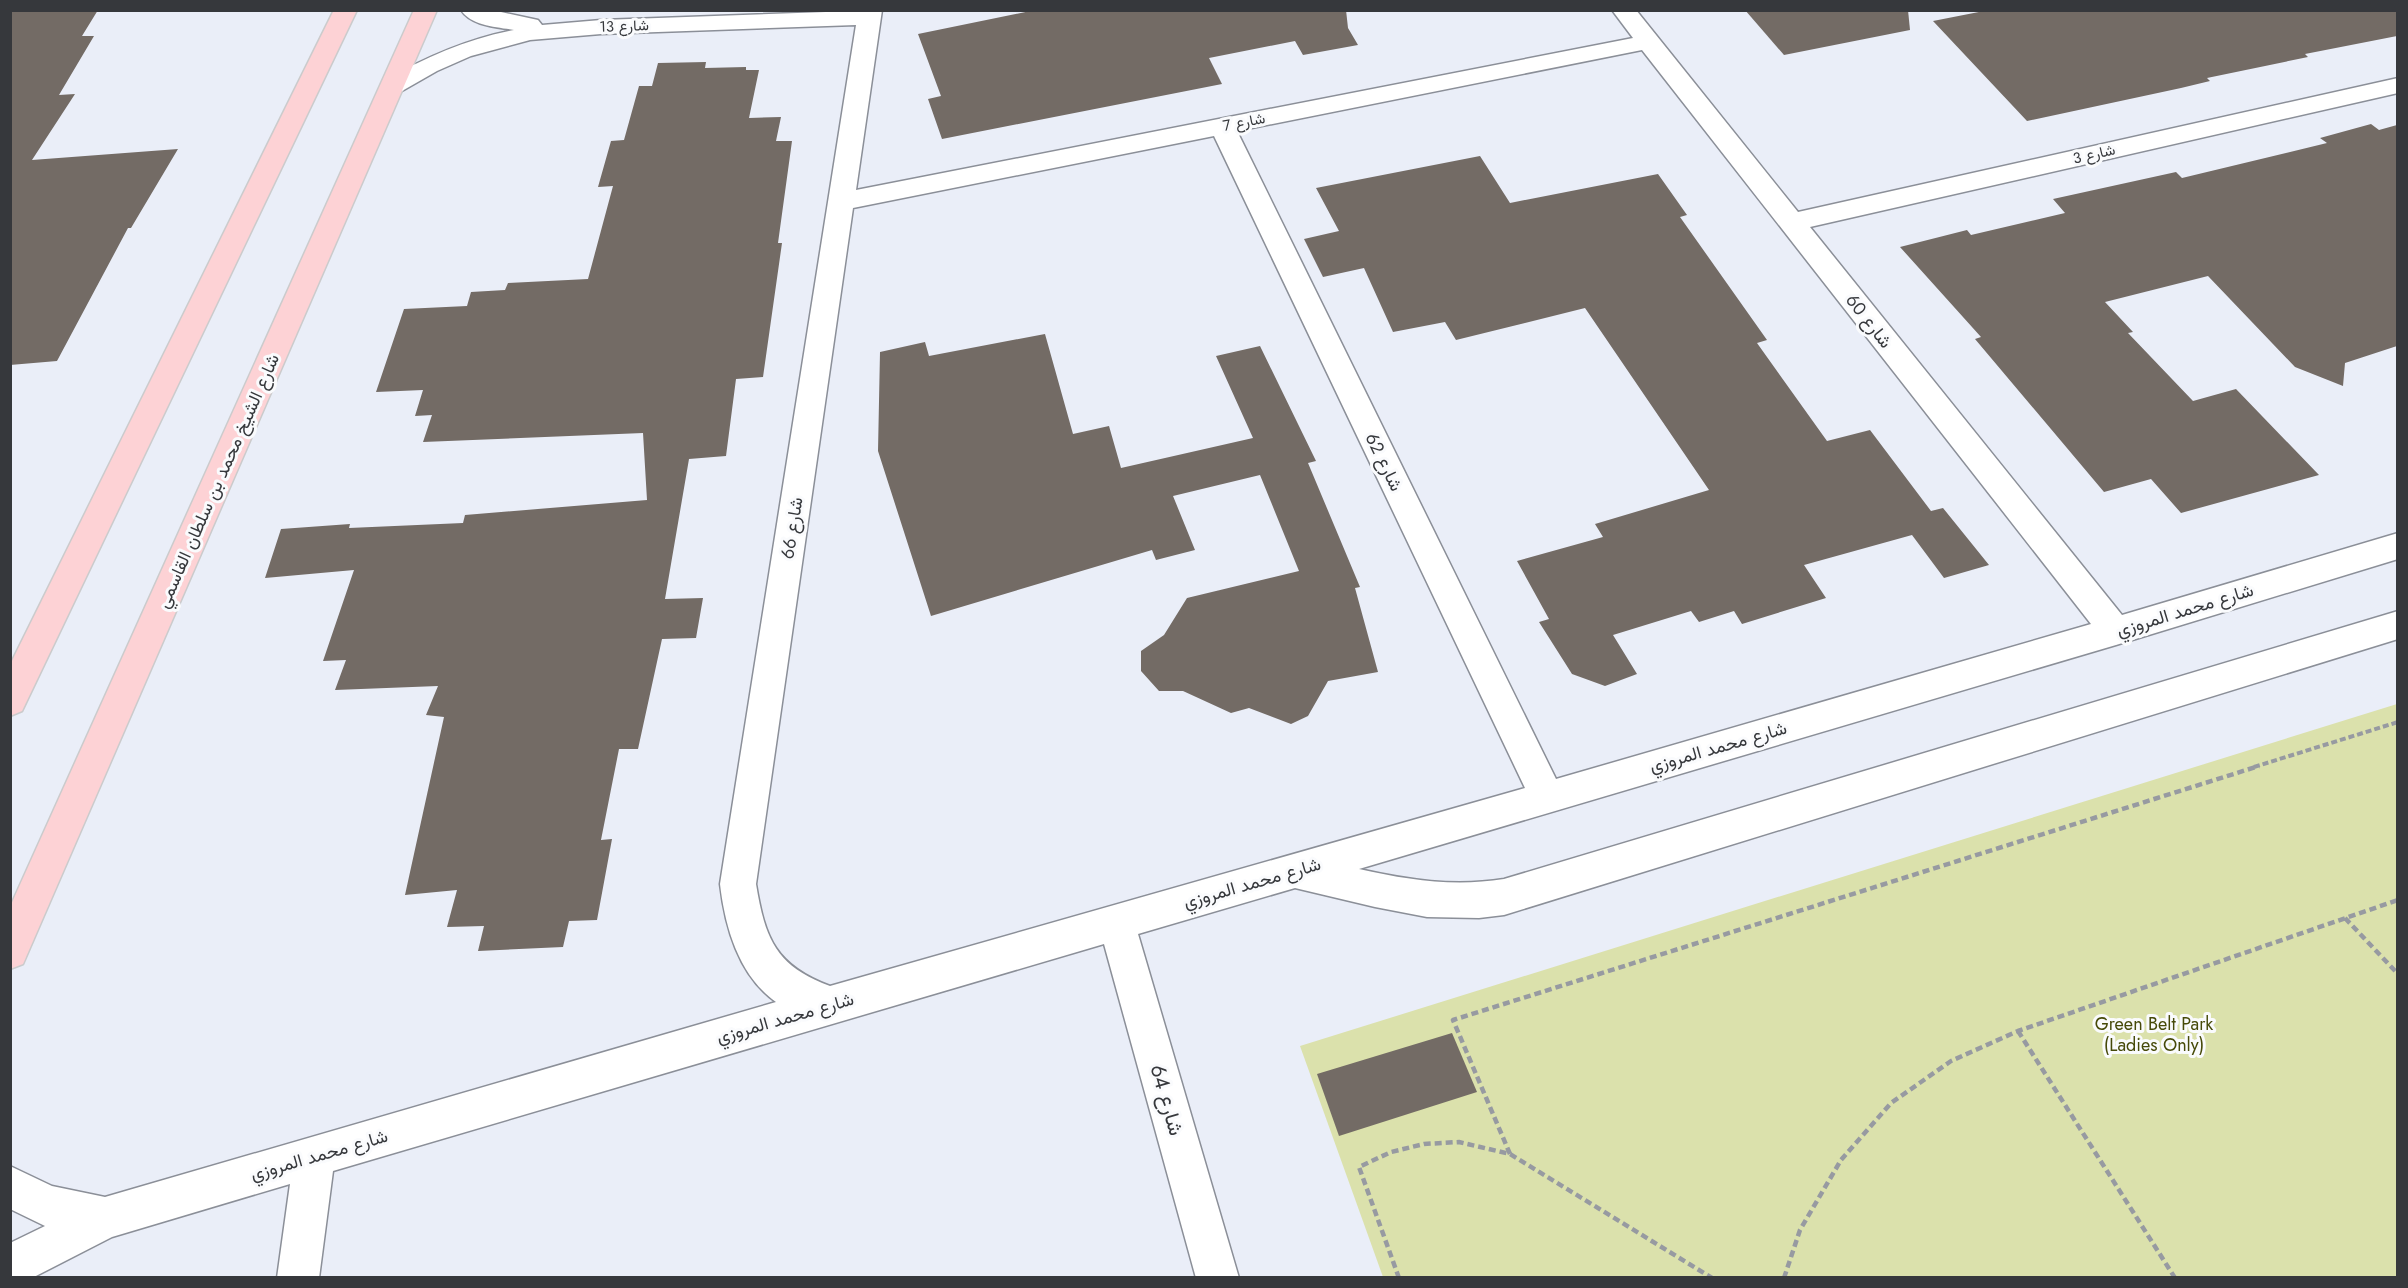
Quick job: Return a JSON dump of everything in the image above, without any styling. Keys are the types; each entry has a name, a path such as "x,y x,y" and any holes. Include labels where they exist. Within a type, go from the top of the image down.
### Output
{"main road":[{"path":"10,700 346,10"},
{"name":"شارع الشيخ محمد بن سلطان القاسمي","path":"10,951 426,10"}],"street":[{"name":"شارع 13","path":"472,10 491,20 559,28"},
{"name":"شارع 60","path":"1623,10 2116,631"},
{"name":"شارع 13","path":"393,86 436,61 484,42 559,28 869,14"},
{"name":"شارع 66","path":"829,1005 798,994 772,973 753,946 742,916 738,884 869,14"},
{"name":"شارع 7","path":"840,202 1647,42"},
{"name":"شارع 3","path":"1791,222 2397,85"},
{"name":"شارع 62","path":"1221,127 1548,797"},
{"name":"شارع محمد المروزي","path":"10,1266 32,1252 105,1218 2116,631 2397,546"},
{"path":"1295,870 1435,901 1459,903 1492,900 2397,625"},
{"name":"شارع 64","path":"1116,922 1218,1278"},
{"path":"298,1278 315,1155"},
{"name":"شارع محمد المروزي","path":"10,1187 48,1206 105,1218"}],"path":[{"path":"1510,1154 1453,1020 2397,722"},
{"path":"1784,1278 1800,1230 1841,1160 1891,1103 1951,1061 2018,1031 2397,900"},
{"path":"2345,918 2397,974"},
{"path":"2018,1031 2175,1278"},
{"path":"1399,1278 1359,1167 1390,1152 1424,1144 1459,1142 1510,1154 1712,1278"}],"green space":[{"name":"Green Belt Park (Ladies Only)","path":"2397,704 2397,1277 1383,1277 1300,1046"}],"building":[{"path":"10,10 98,10 82,36 94,36 59,95 75,94 32,160 178,149 131,228 128,228 57,361 10,365"},
{"path":"1035,10 1346,10 1348,28 1358,45 1303,55 1295,41 1209,58 1222,84 942,139 928,99 941,96 918,34"},
{"path":"1745,10 1908,10 1910,30 1784,55"},
{"path":"1989,10 2397,10 2397,36 2305,54 2308,57 2207,78 2210,81 2181,88 2027,121 1933,21"},
{"path":"706,62 705,68 746,67 746,70 759,70 749,118 781,117 776,141 792,141 778,243 782,243 763,377 736,379 726,456 689,459 665,599 703,598 696,638 662,639 638,749 619,749 601,840 612,839 597,920 569,921 563,947 478,951 484,926 447,927 457,890 405,895 444,717 426,715 438,686 335,690 346,660 323,661 354,570 265,578 281,529 350,524 349,528 463,523 465,515 647,500 643,433 423,442 432,415 415,416 423,390 376,392 404,309 467,306 471,292 505,290 508,283 588,279 613,186 598,187 611,141 624,140 639,86 652,86 658,63"},
{"path":"2371,124 2379,130 2397,125 2397,346 2345,363 2343,386 2295,367 2208,276 2105,302 2133,332 2128,333 2193,401 2236,389 2319,475 2181,513 2151,479 2104,492 1975,339 1981,337 1900,247 1967,230 1971,235 2065,213 2053,199 2176,172 2182,178 2327,143 2320,138"},
{"path":"1480,156 1510,203 1658,174 1687,215 1680,217 1767,340 1757,343 1827,441 1870,430 1931,511 1943,508 1989,565 1944,578 1912,535 1804,565 1826,598 1742,624 1734,611 1699,622 1691,611 1613,635 1637,674 1605,686 1572,674 1539,622 1549,619 1517,561 1603,537 1595,524 1709,490 1585,308 1456,340 1445,322 1393,332 1364,268 1323,277 1304,239 1339,231 1316,188"},
{"path":"1045,334 1073,434 1109,426 1121,468 1253,438 1216,356 1260,346 1316,461 1308,463 1360,587 1355,588 1378,672 1328,681 1308,716 1291,724 1249,708 1231,713 1183,691 1159,691 1141,671 1141,651 1164,635 1187,598 1299,571 1260,475 1173,496 1195,550 1156,560 1152,550 931,616 878,451 880,352 925,342 929,356"},
{"path":"1452,1033 1477,1092 1339,1136 1317,1074"}]}
